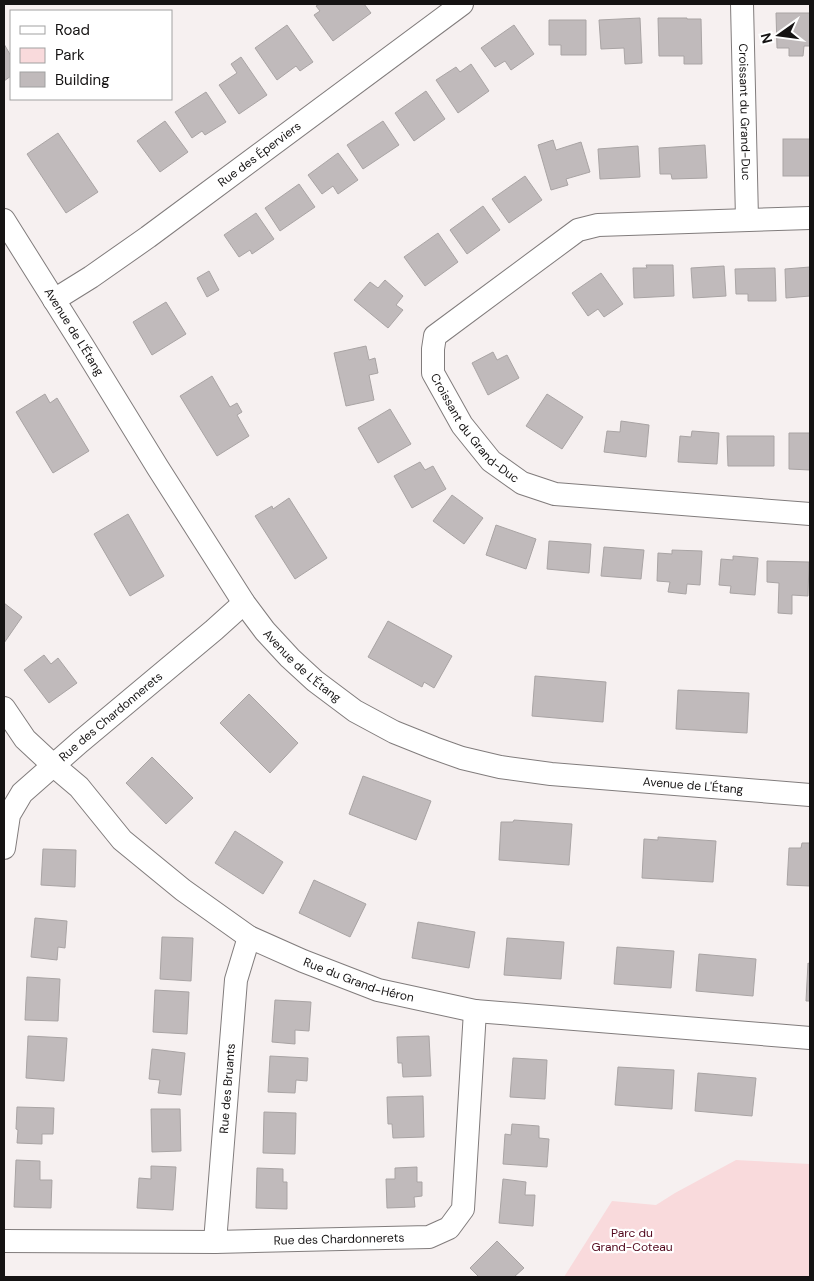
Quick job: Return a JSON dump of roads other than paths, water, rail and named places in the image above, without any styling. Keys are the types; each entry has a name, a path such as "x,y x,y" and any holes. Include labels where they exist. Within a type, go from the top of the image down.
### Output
{"street":[{"name":"Rue des Éperviers","path":"54,300 148,237 462,4"},
{"name":"Croissant du Grand-Duc","path":"742,4 748,219"},
{"name":"Croissant du Grand-Duc","path":"810,218 598,225 578,230 435,336 433,349 433,373 462,425 491,460 522,483 555,494 810,514"},
{"name":"Avenue de L'Étang","path":"4,220 244,603 265,631 290,658 315,681 355,711 394,732 462,758 500,767 551,774 620,778 646,782 810,795"},
{"name":"Rue des Chardonnerets","path":"4,848 9,815 22,793 244,603"},
{"name":"Rue du Grand-Héron","path":"4,708 25,739 79,787 122,840 183,890 248,937 303,961 378,990 475,1010 810,1038"},
{"name":"Rue des Bruants","path":"215,1242 236,980 248,937"},
{"name":"Rue des Chardonnerets","path":"4,1241 215,1242 429,1237 449,1228 463,1209 475,1010"}],"park label":[{"name":"Parc du Grand-Coteau","path":"632,1240"}]}
